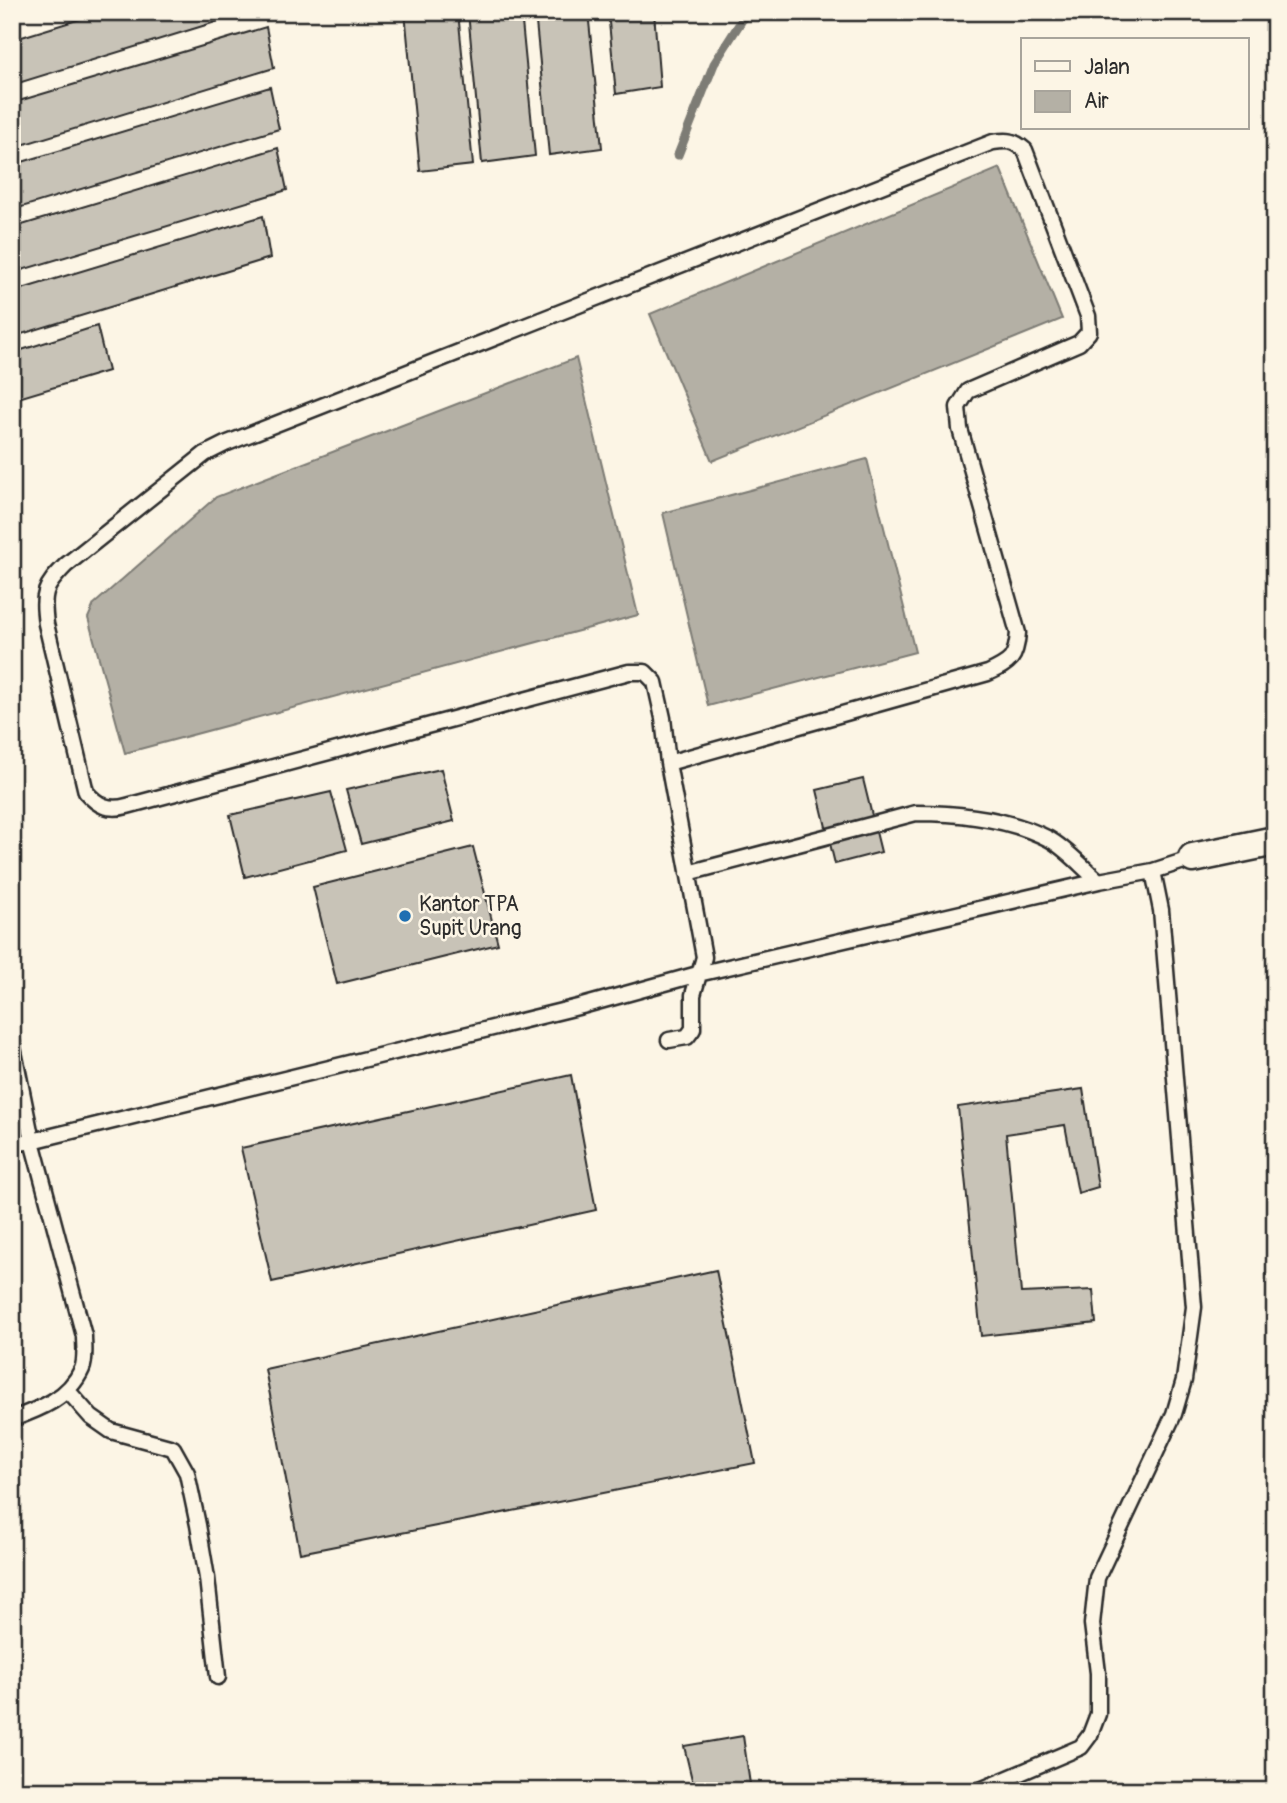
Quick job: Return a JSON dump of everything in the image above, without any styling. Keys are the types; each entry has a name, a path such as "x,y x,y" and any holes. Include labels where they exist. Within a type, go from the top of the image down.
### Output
{"street":[{"path":"1193,858 1275,841"}],"lane":[{"path":"668,763 988,673 1007,664 1016,652 1018,633 960,429 958,407 968,391 1079,343 1089,332 1088,316 1025,150 1016,142 993,142 225,444 205,454 66,565 49,583 44,602 46,624 86,792 103,807 127,806 629,672 645,672 655,681 663,718 668,763 704,957 693,995 693,1029 687,1037 669,1040"},
{"path":"688,873 916,813 947,813 998,821 1050,840 1099,881"},
{"path":"12,1144 582,1006 698,974 1099,881 1153,871 1193,858"},
{"path":"978,1791 1081,1747 1090,1735 1098,1714 1098,1673 1092,1624 1097,1578 1174,1415 1184,1381 1194,1307 1161,911 1153,871"},
{"path":"12,1042 32,1141 84,1336 83,1367 68,1391 44,1408 12,1419"},
{"path":"68,1391 91,1417 111,1431 173,1448 187,1473 207,1578 218,1677"}],"water":[{"path":"1000,168 1062,319 712,461 650,314"},
{"path":"576,358 638,615 125,753 88,618 94,604 216,497"},
{"path":"867,459 915,652 708,706 663,513"}],"building":[{"path":"103,12 248,12 12,85 12,40"},
{"path":"405,12 458,12 473,165 420,171"},
{"path":"468,12 521,12 535,156 482,163"},
{"path":"535,12 588,12 602,148 549,155"},
{"path":"608,12 654,12 660,87 616,94"},
{"path":"266,27 274,68 12,148 12,103"},
{"path":"270,87 279,129 12,210 12,165"},
{"path":"278,148 287,190 12,273 12,228"},
{"path":"263,216 270,258 12,337 12,292"},
{"path":"97,326 108,371 12,400 12,353"},
{"path":"441,769 454,821 361,844 346,790"},
{"path":"863,779 881,852 835,864 817,790"},
{"path":"331,792 347,850 245,877 230,815"},
{"name":"Kantor TPA Supit Urang","path":"473,847 498,944 337,984 313,887"},
{"path":"571,1075 596,1210 272,1282 241,1148"},
{"path":"1083,1089 1098,1187 1078,1193 1065,1125 1006,1134 1021,1293 1093,1290 1096,1323 981,1336 958,1107"},
{"path":"716,1270 755,1463 300,1553 265,1369"},
{"path":"743,1736 751,1791 699,1791 694,1788 684,1746"}],"waterway":[{"path":"678,155 714,64 747,12"}],"place":[{"name":"Kantor TPA Supit Urang","path":"405,916"}]}
